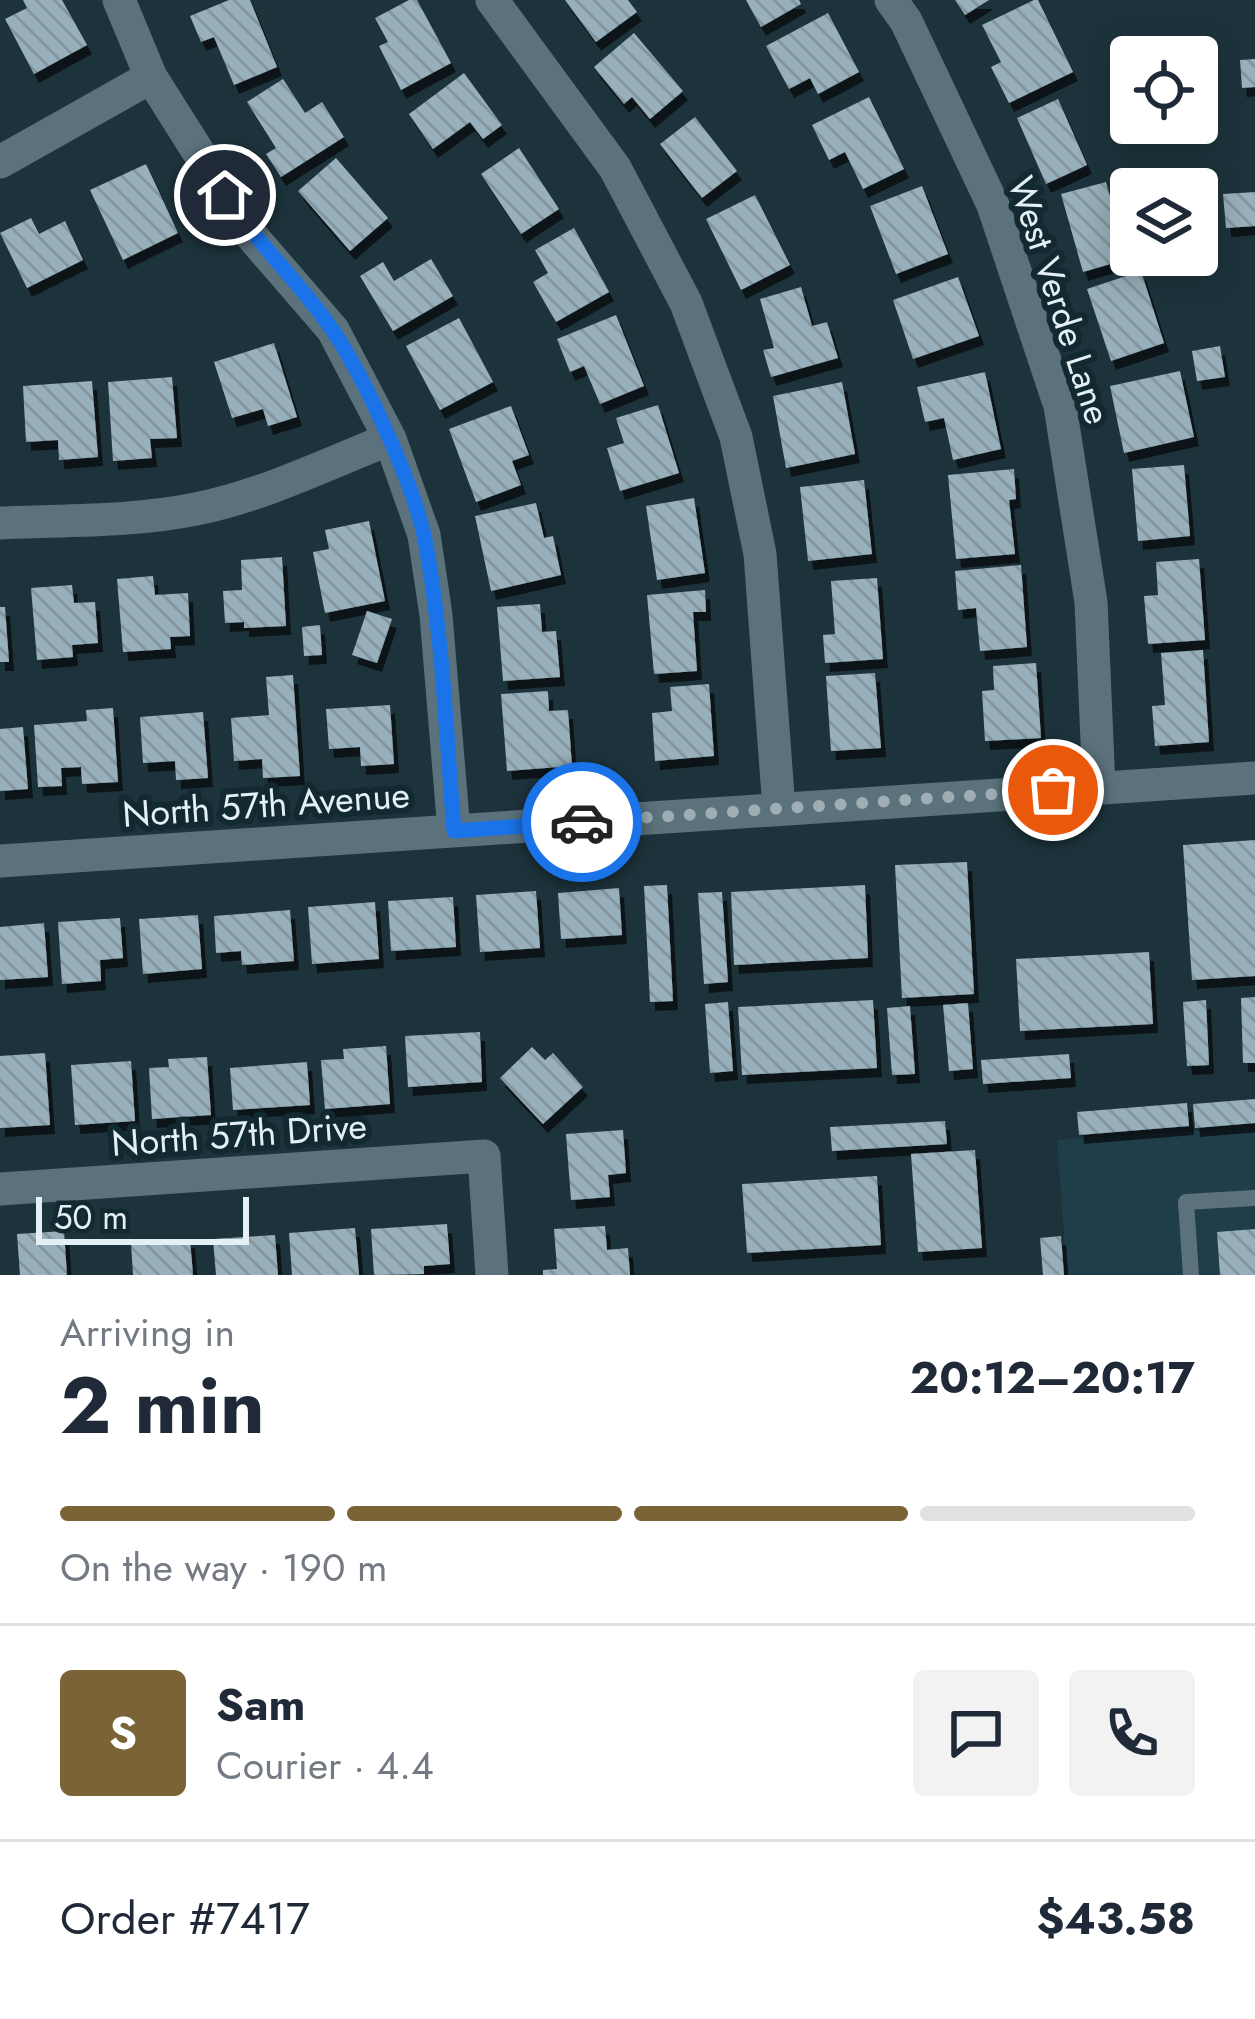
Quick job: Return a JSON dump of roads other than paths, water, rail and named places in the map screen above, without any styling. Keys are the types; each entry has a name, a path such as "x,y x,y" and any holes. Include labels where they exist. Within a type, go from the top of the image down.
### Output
{"street":[{"path":"119,0 151,77 250,234 333,330 390,440 424,535 436,615 454,831"},
{"path":"492,0 615,167 686,303 736,437 760,554 779,808"},
{"name":"West Verde Lane","path":"891,0 906,21 993,205 1060,406 1091,602 1099,788"},
{"path":"0,162 151,77"},
{"path":"0,523 197,509 251,494 390,440"},
{"name":"North 57th Avenue","path":"0,861 1255,778"},
{"name":"North 57th Drive","path":"0,1189 484,1156 492,1275"}],"lane":[{"path":"1191,1275 1186,1202 1255,1198"}]}
